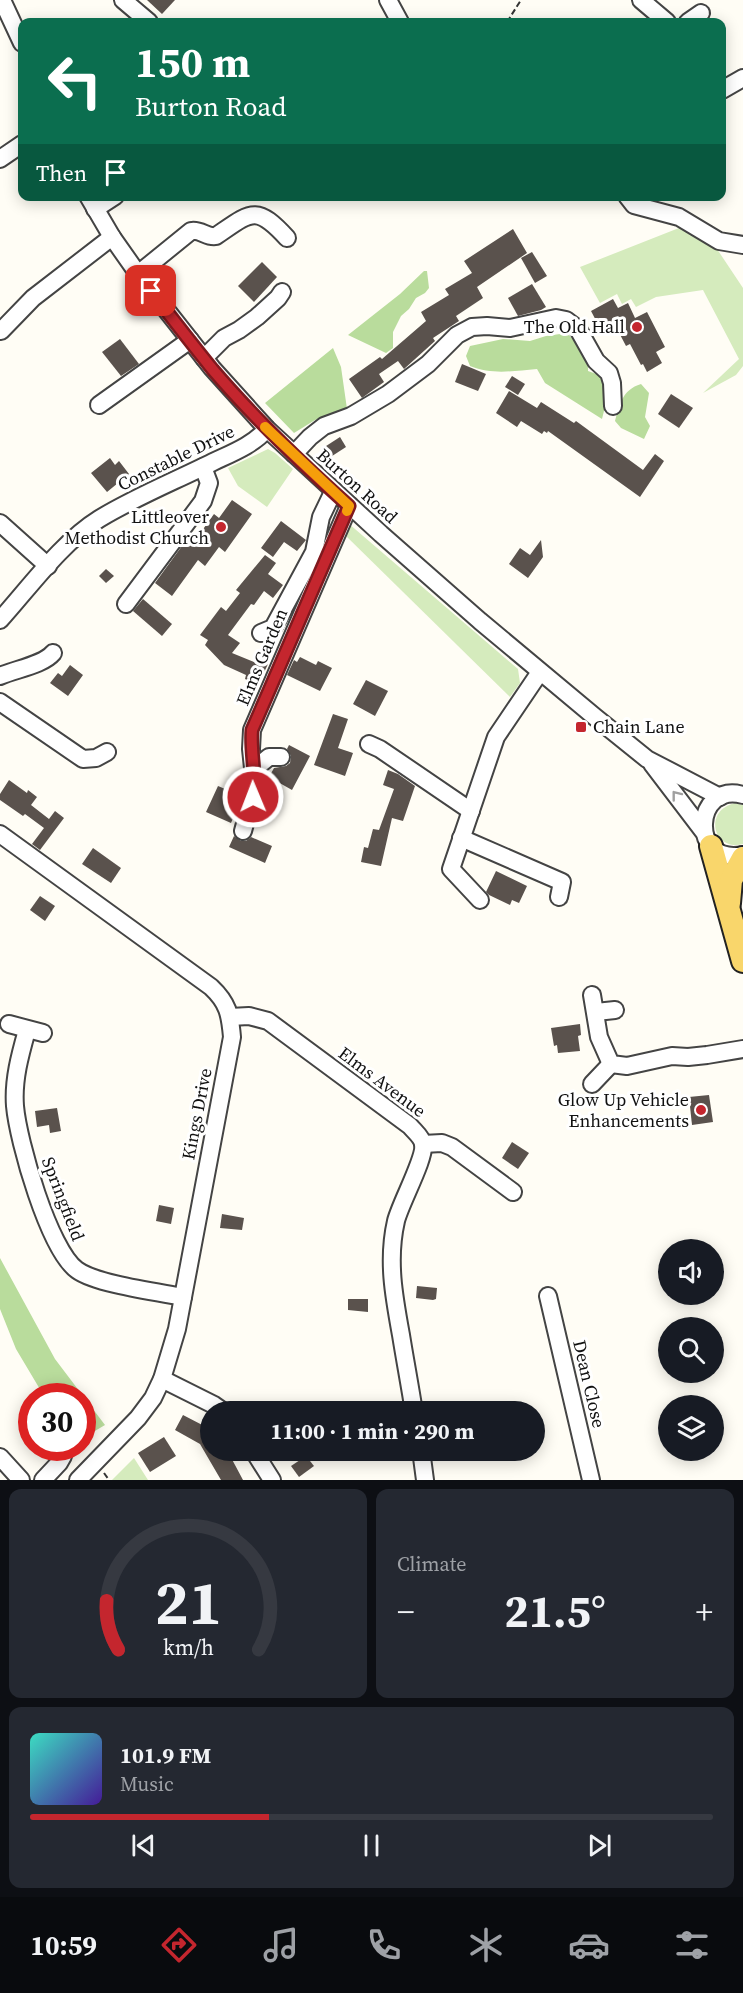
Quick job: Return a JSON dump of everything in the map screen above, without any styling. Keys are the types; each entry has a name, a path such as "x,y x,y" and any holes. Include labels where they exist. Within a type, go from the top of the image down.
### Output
{"main road":[{"path":"707,839 729,907 743,961"},
{"path":"729,907 731,880 743,856"}],"street":[{"path":"2,0 18,34"},
{"path":"123,0 144,18"},
{"path":"388,0 398,18"},
{"path":"641,0 663,18"},
{"path":"726,88 743,78"},
{"path":"0,159 18,147"},
{"path":"631,201 634,205 679,217 719,241 743,245"},
{"name":"Burton Road","path":"91,203 138,274 204,358 267,429 333,492 540,672 647,759 707,839"},
{"path":"138,274 191,231 198,231 212,237 239,220 251,216 266,217 287,238"},
{"path":"1,331 33,298 112,237"},
{"path":"204,358 224,338 257,317 282,292"},
{"path":"294,454 324,426 351,416 398,387 428,364 457,335 472,327 510,328 556,318 566,320 578,329 596,361 609,373 613,406"},
{"path":"99,405 190,340"},
{"name":"Constable Drive","path":"0,620 83,530 99,519 241,449 261,436 267,429"},
{"path":"126,604 203,501 209,483 203,467"},
{"path":"261,633 273,628 306,571 314,552 321,517 333,492"},
{"name":"Elms Garden","path":"243,831 255,787 252,730 349,506"},
{"path":"0,523 48,566"},
{"path":"0,676 40,663 56,650"},
{"path":"480,900 450,869 496,738 540,672"},
{"path":"0,702 83,759 96,758 107,752"},
{"path":"369,744 380,749 471,811"},
{"path":"253,770 269,757 281,757"},
{"name":"Burton Road","path":"647,759 730,796"},
{"path":"743,780 730,796 715,800 707,809 703,820 707,839 726,856 743,856"},
{"name":"Kings Drive","path":"0,834 211,987 223,998 230,1017 232,1037 177,1329 162,1379 153,1398 131,1427 78,1480"},
{"path":"461,838 561,882 559,897"},
{"path":"611,1064 598,1037 594,1004 615,1010"},
{"name":"Elms Avenue","path":"230,1017 249,1017 267,1021 410,1126 419,1135 423,1144 422,1155 396,1222 391,1256 393,1290 412,1401"},
{"name":"Springfield","path":"9,1024 35,1031 17,1072 16,1115 33,1181 65,1258 77,1270 91,1278 183,1297"},
{"path":"611,1064 627,1066 672,1056 698,1056 743,1048"},
{"path":"592,1084 611,1064"},
{"path":"423,1144 442,1143 452,1147 513,1192"},
{"name":"Dean Close","path":"548,1296 591,1480"},
{"path":"162,1379 206,1401"},
{"path":"0,1457 21,1480"},
{"path":"43,1480 60,1461"},
{"path":"260,1461 272,1480"},
{"path":"422,1461 425,1480"}],"path":[{"path":"510,18 521,0"}],"green space":[{"path":"684,226 713,243 743,288 743,366 736,375 703,393 739,359 703,290 656,297 636,307 631,299 622,304 617,294 600,303 580,267"},
{"path":"424,271 427,271 429,288 416,298 401,316 393,332 393,348 386,353 348,335 400,294"},
{"path":"567,333 587,360 588,371 599,375 602,381 605,407 602,419 545,383 537,369 487,371 470,366 466,356 470,346 503,339 530,341"},
{"path":"333,348 341,367 347,409 315,420 294,433 265,403"},
{"path":"641,384 649,393 645,417 650,426 644,439 621,428 615,421 620,403 626,394"},
{"path":"268,449 293,469 267,507 238,486 228,468"},
{"path":"348,523 518,669 520,683 510,697 346,536"},
{"path":"735,803 743,805 743,844 733,845 719,837 715,822 718,814 725,807"},
{"path":"0,1258 55,1359 73,1383 36,1383 16,1349 0,1309"},
{"path":"96,1413 105,1425 96,1430"},
{"path":"134,1458 148,1480 112,1480"}],"building":[{"path":"147,0 175,0 162,14"},
{"path":"513,229 527,253 477,287 483,298 456,316 459,321 433,338 435,341 404,369 398,361 379,374 384,382 362,398 349,379 380,357 382,359 426,321 421,312 449,295 445,289 472,273 464,261"},
{"path":"532,252 547,276 535,283 521,258"},
{"path":"262,262 277,277 254,302 238,286"},
{"path":"532,284 546,307 518,316 508,298"},
{"name":"The Old Hall","path":"613,299 618,308 628,303 635,318 647,312 665,347 656,352 662,363 647,372 630,344 626,346 615,325 602,332 591,311"},
{"path":"120,339 139,364 121,376 102,352"},
{"path":"462,364 486,374 478,391 455,382"},
{"path":"512,376 525,384 518,395 505,387"},
{"path":"509,391 537,408 541,402 574,423 576,421 643,470 655,454 664,461 640,497 548,431 542,434 521,421 517,427 496,413"},
{"path":"671,394 693,408 679,428 658,414"},
{"path":"340,437 346,447 329,458 323,448"},
{"path":"110,458 115,465 119,461 129,474 107,492 91,473"},
{"path":"232,500 252,514 225,552 219,547 205,566 198,560 172,596 155,583 190,535 196,539 214,514 219,518"},
{"path":"281,521 306,540 297,551 284,542 273,557 261,548"},
{"path":"541,540 543,557 528,578 509,564 520,548 530,555"},
{"path":"265,555 276,563 268,574 283,585 273,598 264,591 254,605 251,604 228,635 240,643 232,653 254,662 256,658 268,664 258,685 245,679 246,675 224,665 205,645 208,640 200,635 221,607 226,611 240,593 236,590"},
{"path":"106,569 114,576 106,583 99,576"},
{"path":"143,599 172,624 162,636 133,611"},
{"path":"300,657 316,665 318,661 332,668 320,691 287,675 294,660 297,662"},
{"path":"70,665 83,675 68,696 50,683 58,673 62,676"},
{"path":"366,680 388,691 375,716 353,704"},
{"path":"333,714 348,719 338,748 353,753 345,776 314,765"},
{"path":"289,745 310,756 292,790 269,777 274,768 290,763 291,756 287,749"},
{"path":"388,770 415,786 403,821 392,818 381,866 361,862 364,847 368,848 373,829 379,830 394,789 383,785"},
{"path":"9,780 37,797 31,805 49,819 55,811 64,818 40,850 32,844 44,828 0,800 0,794"},
{"path":"218,786 230,791 225,803 237,809 231,823 206,812"},
{"path":"234,836 241,841 246,841 251,837 272,846 265,863 229,847"},
{"path":"93,848 121,868 111,883 82,864"},
{"path":"496,871 527,886 519,903 512,900 510,905 486,892"},
{"path":"40,896 55,906 45,921 30,910"},
{"path":"580,1024 581,1035 578,1036 580,1051 558,1053 557,1045 554,1046 551,1028"},
{"name":"Glow Up Vehicle Enhancements","path":"709,1095 713,1122 692,1125 689,1097"},
{"path":"57,1108 61,1131 50,1133 49,1125 37,1127 35,1111"},
{"path":"512,1142 529,1153 518,1169 502,1158"},
{"path":"159,1205 174,1208 171,1224 156,1221"},
{"path":"222,1214 244,1218 242,1230 220,1228"},
{"path":"417,1286 437,1288 436,1299 416,1298"},
{"path":"348,1299 368,1299 368,1312 348,1310"},
{"path":"183,1415 200,1424 200,1444 175,1430"},
{"path":"164,1437 176,1456 150,1472 138,1453"},
{"path":"210,1461 233,1461 243,1480 221,1480"},
{"path":"298,1461 310,1461 314,1466 299,1477 291,1466"}],"slow traffic":[{"path":"265,427 349,506 347,511"}],"place":[{"name":"The Old Hall","path":"637,327"},
{"name":"Littleover Methodist Church","path":"221,527"},
{"name":"Chain Lane","path":"581,727"},
{"name":"Glow Up Vehicle Enhancements","path":"701,1110"}],"route":[{"path":"151,291 239,399 267,429 349,506 252,730 251,749 255,787 253,797"}]}
